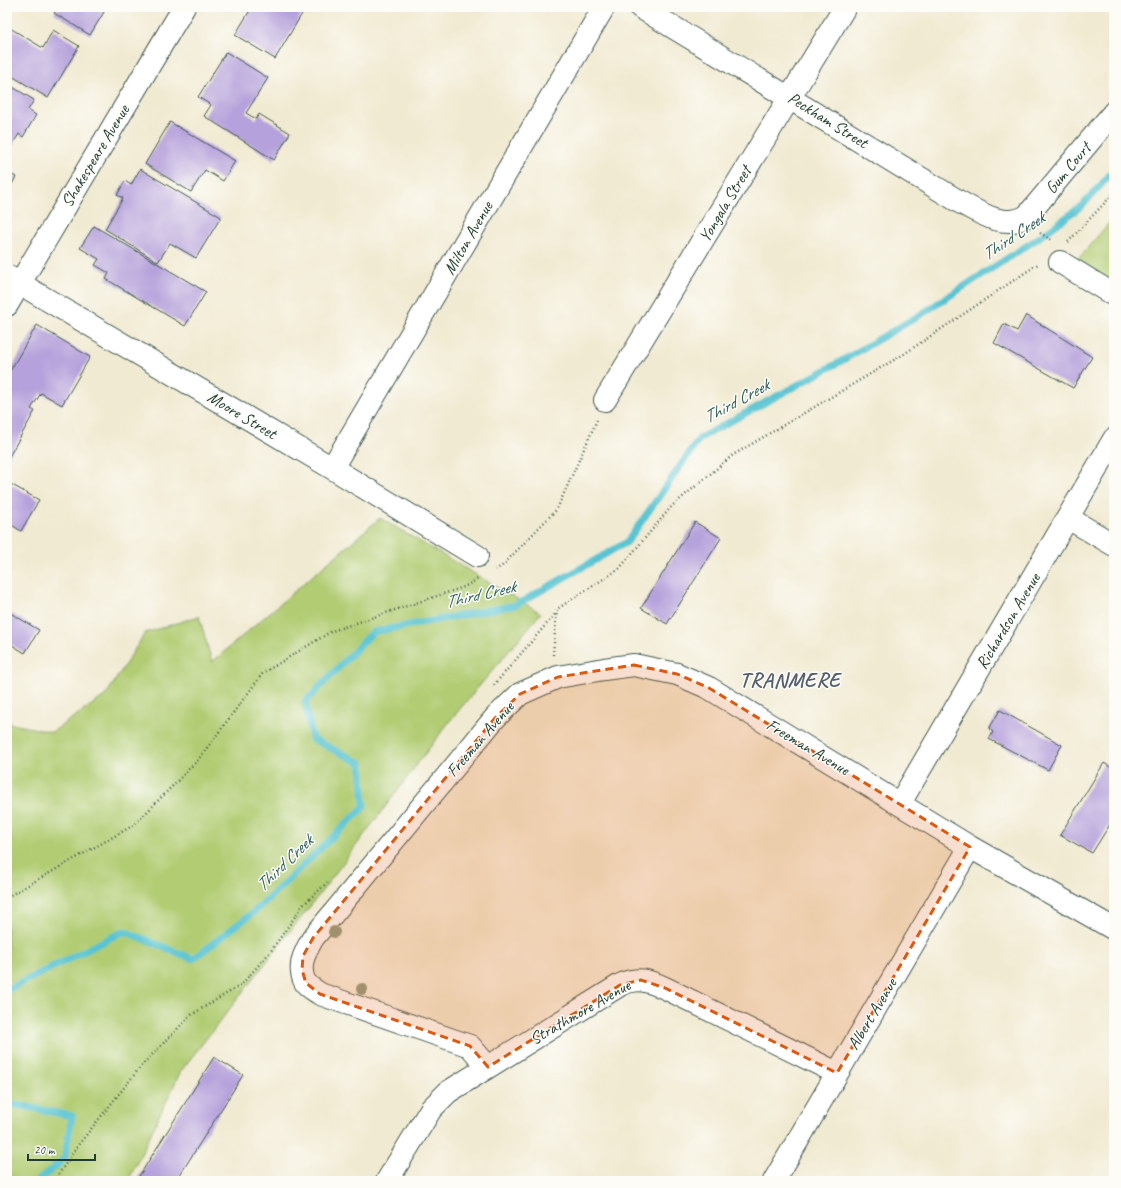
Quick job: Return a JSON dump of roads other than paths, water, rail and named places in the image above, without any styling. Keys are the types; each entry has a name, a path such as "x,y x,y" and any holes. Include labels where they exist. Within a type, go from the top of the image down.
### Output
{"street":[{"name":"Shakespeare Avenue","path":"7,305 13,280 184,7"},
{"name":"Milton Avenue","path":"332,468 604,7"},
{"name":"Peckham Street","path":"640,7 984,216 1027,225"},
{"name":"Yongala Street","path":"606,400 844,7"},
{"name":"Gum Court","path":"1027,225 1027,216 1114,112"},
{"path":"1056,254 1114,296"},
{"name":"Moore Street","path":"13,280 332,468 483,564"},
{"name":"Richardson Avenue","path":"900,803 1114,439"},
{"path":"1068,518 1114,545"},
{"name":"Freeman Avenue","path":"488,1067 470,1046 320,994 306,983 302,970 303,956 313,938 495,718 520,694 558,677 634,665 677,674 709,688 970,847 1114,929"},
{"name":"Albert Avenue","path":"774,1181 970,847"},
{"name":"Strathmore Avenue","path":"387,1181 431,1109 448,1092 620,985 634,980 641,980 665,988 837,1073"}],"waterway":[{"name":"Third Creek","path":"7,990 124,931 193,959 255,911 364,807 361,763 312,739 305,702 373,632 516,605 627,542 700,438 838,363 920,315 1034,241 1083,205 1114,170"},
{"name":"Third Creek","path":"7,1103 72,1116 64,1159 38,1181"}],"district":[{"name":"TRANMERE","path":"790,680"}]}
